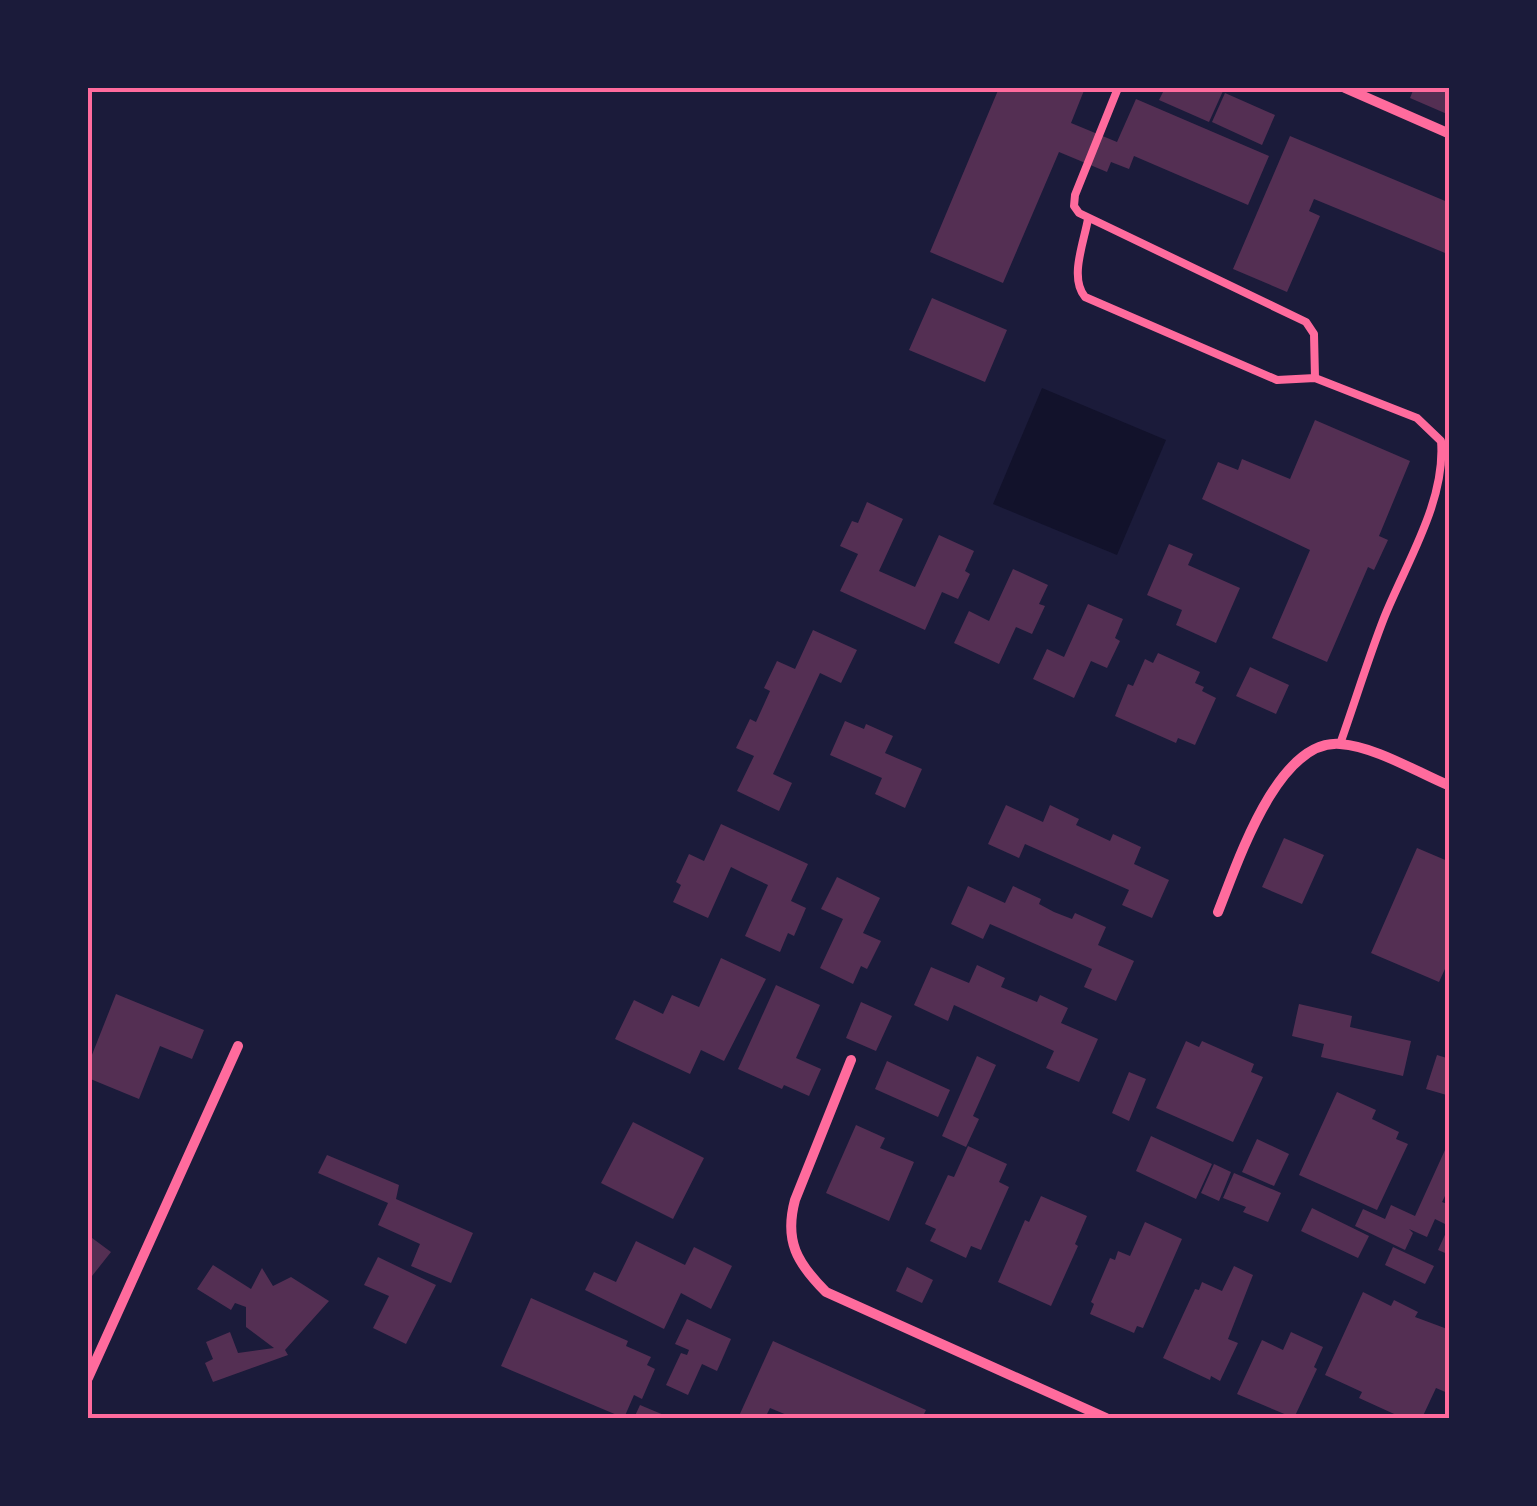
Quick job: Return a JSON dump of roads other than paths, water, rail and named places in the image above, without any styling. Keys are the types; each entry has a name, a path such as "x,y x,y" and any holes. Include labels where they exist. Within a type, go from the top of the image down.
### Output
{"street":[{"path":"1344,88 1368,92 1450,134"},
{"path":"1218,912 1257,819 1295,762 1311,750 1340,744 1376,753 1450,786"},
{"path":"88,1378 238,1046"},
{"path":"851,1060 789,1223 795,1252 807,1273 826,1292 1106,1418"}],"lane":[{"path":"1118,88 1074,206 1088,219 1306,322 1314,334 1315,378"},
{"path":"1088,219 1077,279 1078,290 1085,298 1277,380 1315,378 1417,418 1440,441 1443,463 1437,489 1382,622 1340,744"}]}
